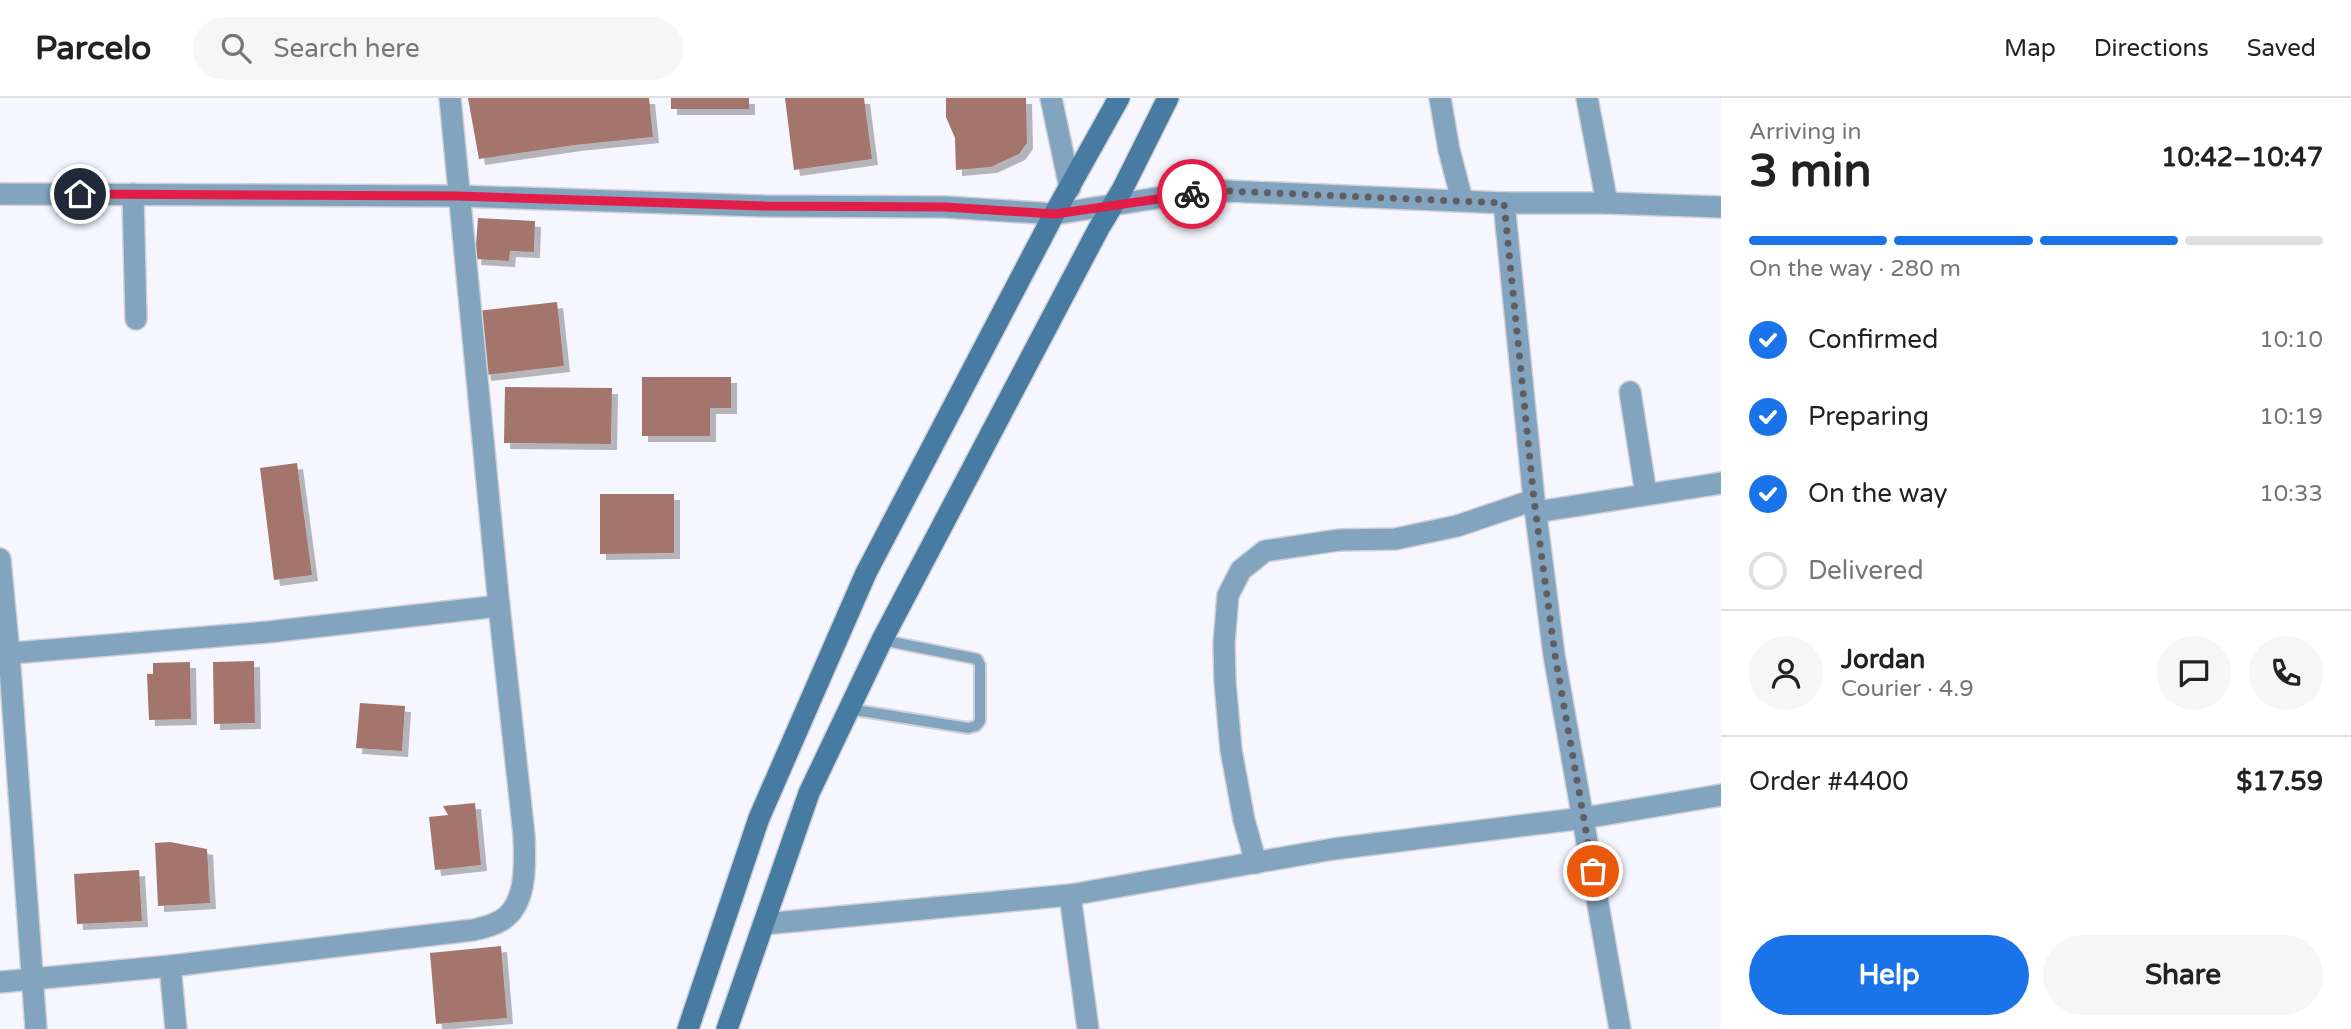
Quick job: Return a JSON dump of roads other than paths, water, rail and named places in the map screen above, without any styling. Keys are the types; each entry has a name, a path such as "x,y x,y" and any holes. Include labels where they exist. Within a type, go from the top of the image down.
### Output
{"main road":[{"path":"688,1029 759,818 866,573 1119,98"},
{"path":"727,1029 809,793 882,640 1168,98"}],"street":[{"path":"0,982 170,966 473,930 501,921 514,908 522,888 525,866 524,835 450,98"},
{"path":"1051,98 1070,188"},
{"path":"1440,98 1449,150 1462,200"},
{"path":"1587,98 1607,203"},
{"path":"0,194 458,196 765,206 945,207 1055,214 1176,195 1227,191 1504,203 1721,207"},
{"path":"133,194 136,319"},
{"path":"1504,203 1535,506 1555,655 1620,1029"},
{"path":"1630,392 1646,494"},
{"path":"1256,863 1244,820 1231,750 1225,682 1224,643 1228,596 1241,570 1265,551 1339,540 1395,539 1535,506 1721,483"},
{"path":"0,559 5,654 36,1029"},
{"path":"5,654 268,632 499,606"},
{"path":"764,924 1070,895 1333,849 1584,818 1721,795"},
{"path":"1070,895 1088,1029"},
{"path":"170,966 176,1029"}],"lane":[{"path":"849,709 968,728 976,726 980,721 980,666 977,659 882,640"}]}
